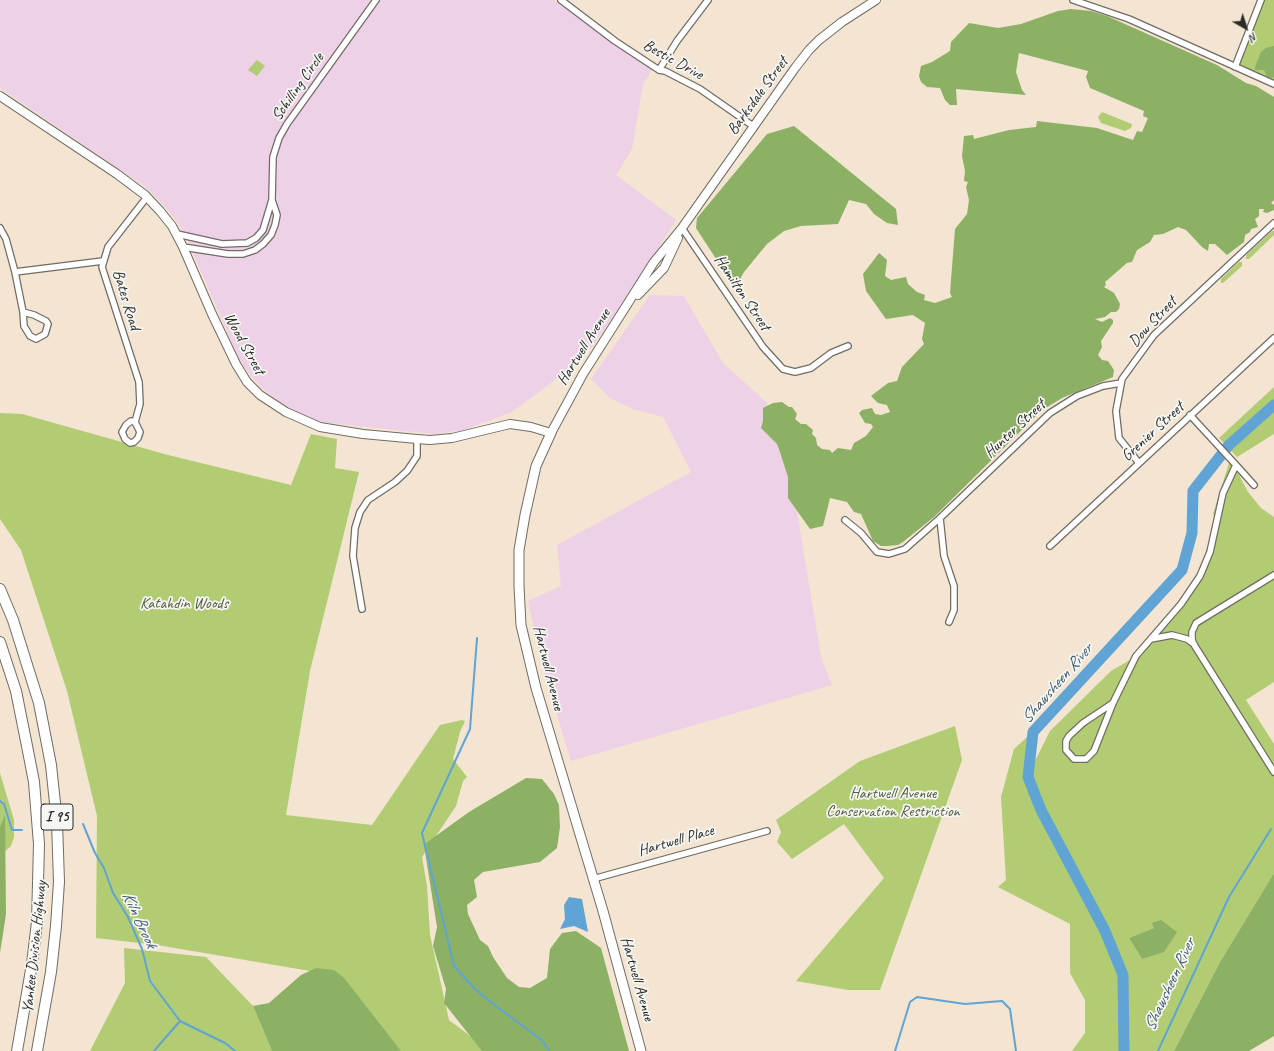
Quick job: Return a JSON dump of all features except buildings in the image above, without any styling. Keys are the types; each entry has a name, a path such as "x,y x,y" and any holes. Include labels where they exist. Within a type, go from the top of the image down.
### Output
{"highway":[{"name":"Yankee Division Highway","path":"0,589 13,620 39,703 51,764 57,822 59,882 56,926 51,972 37,1051"},
{"name":"Yankee Division Highway","path":"0,642 16,691 34,782 38,844 37,922 32,964 17,1051"}],"main road":[{"name":"Hartwell Avenue","path":"551,432 536,466 519,550 521,625 536,688 624,984 641,1051"}],"street":[{"name":"Schilling Circle","path":"177,234 222,244 247,243 256,238 263,230 272,200 273,157 279,138 287,124 376,0"},
{"name":"Bestic Drive","path":"561,0 615,41 659,70 665,71 700,89 753,126"},
{"path":"659,70 677,41 708,0"},
{"name":"Barksdale Street","path":"654,262 682,228 753,126 809,50 842,22 876,0"},
{"path":"1073,0 1129,19 1274,84"},
{"path":"1235,67 1261,0"},
{"name":"Wood Street","path":"0,96 118,174 147,197 177,234 227,347 247,382 260,395 286,412 320,427 363,434 430,440 452,438 510,424 532,427 551,432"},
{"name":"Bates Road","path":"135,422 140,404 139,382 102,267 108,247 147,197"},
{"name":"Schilling Circle","path":"183,247 228,254 243,254 254,250 263,244 271,235 275,226 277,215 272,200"},
{"name":"Dow Street","path":"1140,462 1119,438 1116,411 1121,383 1141,351 1154,335 1274,223"},
{"path":"0,228 6,239 15,272 23,312 24,326 30,336 36,339 44,334 48,324 46,320 23,312"},
{"name":"Barksdale Street","path":"664,268 682,228"},
{"name":"Hamilton Street","path":"682,228 763,348 783,369 795,372 811,368 831,353 848,346"},
{"path":"15,272 104,261"},
{"name":"Hartwell Avenue","path":"551,432 583,374 628,306 654,262"},
{"name":"Hartwell Avenue","path":"628,306 664,268"},
{"name":"Grenier Street","path":"1050,546 1274,338"},
{"name":"Hunter Street","path":"845,520 861,533 877,552 889,554 905,549 940,518 1050,413 1077,396 1103,386 1121,383"},
{"path":"1190,415 1254,485"},
{"path":"362,609 353,556 355,528 360,512 368,500 395,482 407,471 417,456 417,439"},
{"path":"1114,704 1083,723 1069,736 1066,741 1066,750 1074,760 1086,759 1094,751 1136,656 1181,604 1200,576 1210,552 1223,493 1236,465"},
{"path":"940,518 944,556 954,586 954,610 949,622"},
{"path":"1274,575 1196,623 1192,632 1194,644 1274,772"},
{"path":"1149,640 1158,636 1172,635 1178,636 1194,644"},
{"name":"Hartwell Place","path":"593,878 767,831"}],"shaded area":[{"path":"0,0 554,0 652,70 643,84 632,149 616,175 676,220 629,294 592,347 575,365 512,412 463,430 434,434 318,422 284,407 250,375 239,359 188,242 178,223 159,200 144,186 0,88"},
{"path":"650,295 684,296 723,363 767,403 774,433 783,428 821,657 832,685 571,761 543,669 528,601 561,586 557,545 691,472 663,417 633,409 610,398 591,379"}],"green space":[{"path":"1260,0 1274,0 1274,87 1235,67"},
{"path":"1071,9 1091,11 1107,16 1217,65 1246,83 1256,86 1274,97 1274,200 1271,203 1274,205 1274,210 1267,213 1263,212 1264,209 1259,209 1259,216 1255,219 1258,227 1251,229 1250,232 1245,235 1244,242 1227,255 1215,244 1209,244 1208,251 1202,247 1186,230 1178,227 1163,234 1154,235 1150,242 1137,250 1132,262 1127,263 1105,282 1106,285 1104,287 1114,293 1120,304 1119,309 1116,312 1111,312 1105,317 1095,319 1102,322 1110,318 1113,320 1113,323 1101,341 1102,347 1098,355 1102,360 1108,361 1114,370 1113,377 1062,398 1041,411 934,517 903,542 898,545 881,546 873,541 861,514 854,512 847,502 830,498 823,526 810,529 788,498 788,477 777,444 761,428 763,421 763,408 773,403 782,402 789,407 792,407 797,414 795,419 801,424 806,424 813,430 812,434 816,438 817,445 822,449 830,450 832,453 838,448 851,450 854,443 866,436 873,427 871,424 865,423 859,413 862,410 872,408 875,414 881,415 890,412 887,405 878,403 871,396 888,383 897,381 902,367 924,344 922,339 925,323 913,315 886,319 866,291 863,274 879,253 887,260 885,276 891,280 906,277 908,284 917,292 925,295 924,300 935,303 952,297 950,293 955,229 967,214 969,200 966,187 968,182 964,181 965,171 962,156 964,136 973,135 974,139 1009,130 1036,127 1037,121 1097,128 1133,140 1137,131 1142,132 1148,118 1143,116 1144,111 1090,88 1086,77 1088,71 1019,53 1016,72 1022,90 1026,95 956,89 957,105 950,105 945,100 940,88 927,87 921,82 919,76 921,66 932,62 950,51 951,42 969,23 998,28 1021,24 1058,11"},
{"path":"1274,46 1274,77 1272,78 1267,77 1264,70 1255,70 1255,67 1261,52 1266,48"},
{"path":"257,60 265,66 257,76 248,70"},
{"path":"1102,112 1132,124 1131,128 1125,131 1101,123 1098,117"},
{"path":"794,126 896,209 898,225 887,223 874,214 866,204 849,200 838,224 801,226 784,231 767,244 744,272 735,288 696,228 697,218 767,134"},
{"path":"1272,231 1274,231 1274,235 1249,259 1246,259 1246,255"},
{"path":"1239,262 1242,262 1242,266 1223,283 1221,283 1221,279"},
{"path":"1274,387 1274,434 1237,457 1219,438"},
{"name":"Katahdin Woods","path":"0,413 22,414 168,455 291,485 311,434 337,439 335,468 359,472 310,671 286,815 372,825 440,725 462,720 465,721 460,732 453,759 467,777 463,781 456,806 422,857 427,886 430,935 449,1020 490,1051 299,1051 316,972 157,945 96,938 97,816 67,691 21,550 0,519"},
{"path":"1229,463 1239,475 1248,492 1261,508 1274,517 1274,682 1246,700 1274,744 1274,873 1220,962 1174,1051 1072,1051 1085,1033 1085,1000 1070,973 1070,924 998,887 1006,880 1001,797 1014,749 1039,726 1030,763 1034,763 1050,731 1111,671 1130,660 1186,592 1201,567 1207,552 1216,518 1213,514","holes":["1154,928 1142,959 1129,938"]},
{"name":"Hartwell Avenue Conservation Restriction","path":"955,726 962,760 880,990 848,990 796,981 884,878 844,824 792,859 777,842 781,832 776,820 860,761"},
{"path":"0,773 14,820 14,837 11,846 0,856"},
{"path":"526,778 542,779 554,794 559,805 560,827 557,848 540,862 483,872 474,880 477,897 467,905 468,914 480,940 488,946 493,957 507,978 519,987 530,988 547,978 550,949 562,933 576,931 601,948 629,1051 482,1051 444,1003 446,989 433,946 437,927 422,833 429,867 426,843 469,812"},
{"path":"5,815 6,914 0,953 0,827"},
{"path":"1274,873 1274,1036 1249,1051 1174,1051 1220,962"},
{"path":"1161,920 1177,932 1164,952 1142,959 1129,938 1154,928 1152,923"},
{"path":"124,948 206,957 253,1006 272,1051 90,1051 125,983"},
{"path":"316,968 334,970 344,978 401,1051 272,1051 253,1006 269,1003 301,975"}],"water":[{"path":"569,897 582,899 588,932 574,926 560,929 565,919 564,905"}],"waterway":[{"name":"Shawsheen River","path":"1124,1051 1123,975 1105,931 1041,810 1028,777 1033,732 1182,570 1192,533 1193,491 1229,445 1274,405"},
{"path":"477,638 470,729 422,833 454,966 475,989 542,1040 549,1051"},
{"name":"Kiln Brook","path":"0,801 4,804 12,830 22,830"},
{"name":"Kiln Brook","path":"83,824 95,853 104,868 113,893 128,917 142,949 150,981 180,1021"},
{"name":"Shawsheen River","path":"1158,1051 1229,897 1271,829"},
{"path":"895,1051 910,1002 917,997 965,1004 1002,1001 1010,1009 1016,1051"},
{"name":"Kiln Brook","path":"154,1051 180,1021 225,1043 235,1051"}]}
